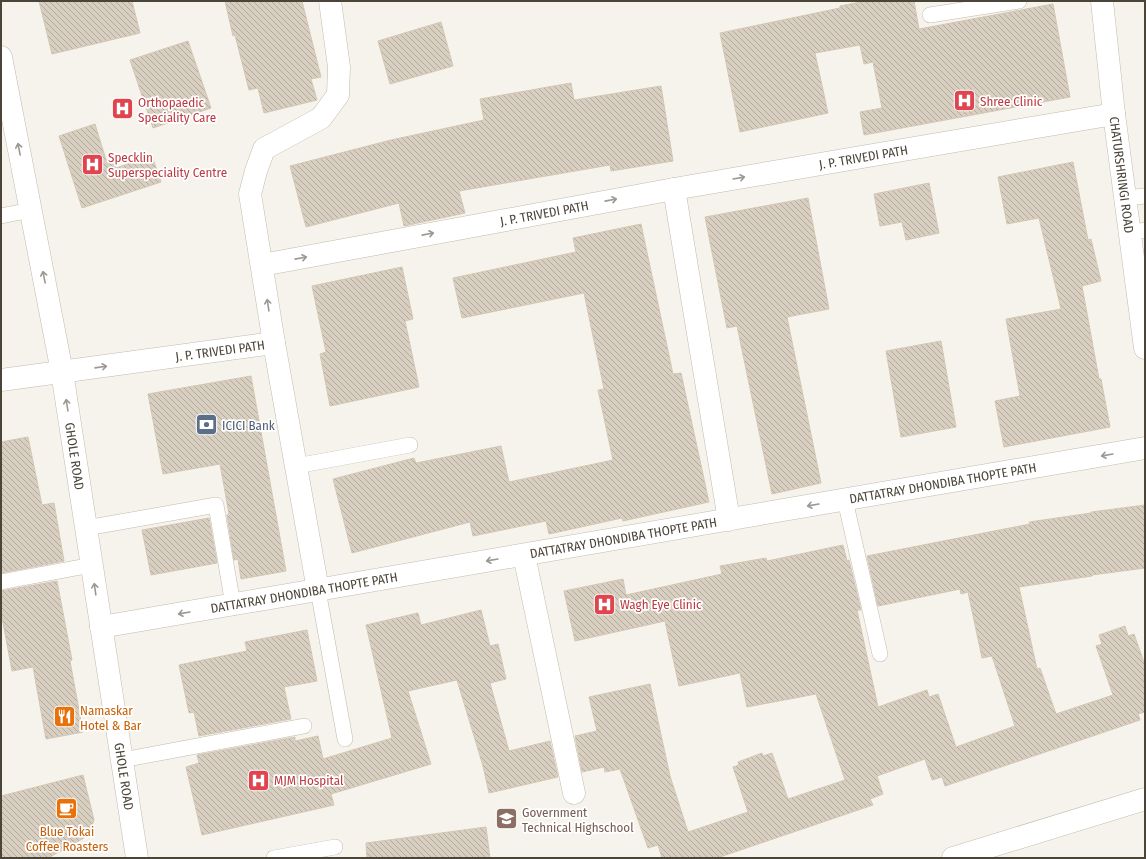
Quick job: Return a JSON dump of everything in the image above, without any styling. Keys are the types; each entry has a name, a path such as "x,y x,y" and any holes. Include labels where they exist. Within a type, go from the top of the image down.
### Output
{"street":[{"path":"262,265 250,194 264,149 321,118 338,95 340,67 330,1"},
{"name":"CHATURSHRINGI ROAD","path":"1102,1 1114,114 1135,197 1145,343"},
{"name":"GHOLE ROAD","path":"1,57 3,83 31,210 62,372 122,760 133,856"},
{"name":"J. P. TRIVEDI PATH","path":"1,380 274,343 262,265 674,189 1114,114"},
{"path":"674,189 729,520"},
{"path":"274,343 318,590"},
{"name":"DATTATRAY DHONDIBA THOPTE PATH","path":"101,627 1145,448"},
{"path":"524,555 574,793"},
{"path":"952,858 1145,799"}],"lane":[{"path":"930,15 1019,1"},
{"path":"1,216 31,210"},
{"path":"296,466 410,445"},
{"path":"845,500 880,654"},
{"path":"86,528 216,505 233,605"},
{"path":"1,582 92,565"},
{"path":"318,590 345,739"},
{"path":"122,760 304,726"},
{"path":"274,858 335,847"}],"building":[{"path":"39,1 132,1 140,33 52,54"},
{"path":"225,1 302,1 321,77 311,79 317,100 264,113 258,88 249,90 235,35 233,36"},
{"path":"866,1 914,1 919,29 1053,4 1070,97 864,135 860,112 882,108 873,62 864,64 860,45 815,53 828,113 740,132 720,33 840,8 840,6"},
{"path":"441,22 453,66 390,84 378,41"},
{"path":"188,41 211,108 153,128 130,60"},
{"path":"571,83 574,100 661,86 673,161 611,171 610,165 459,191 465,213 404,226 399,203 306,227 290,166 391,140 484,120 480,99"},
{"name":"Specklin Superspeciality Centre","path":"95,124 106,160 113,158 116,168 152,156 161,182 82,208 59,136"},
{"path":"1073,162 1088,240 1091,239 1101,281 1082,286 1099,379 1101,379 1110,427 1004,447 995,401 1020,396 1006,319 1061,309 1039,218 1007,224 998,177"},
{"path":"929,183 939,233 906,240 902,222 880,226 874,194"},
{"path":"808,198 829,309 787,317 821,483 772,494 737,326 727,328 705,217"},
{"path":"641,224 673,374 681,373 709,502 623,521 622,518 549,534 546,521 473,536 470,522 352,553 333,479 414,458 416,463 501,446 509,482 613,460 598,390 604,389 584,293 462,318 453,278 576,252 573,238"},
{"path":"402,267 413,319 405,321 419,387 330,406 320,354 326,352 312,286"},
{"path":"941,341 956,427 901,437 886,351"},
{"path":"251,376 286,571 241,579 238,559 234,560 227,515 229,514 220,464 163,474 148,394"},
{"path":"28,437 42,505 54,503 64,561 1,573 1,442"},
{"path":"1145,505 1145,568 1019,587 1037,669 1040,668 1056,714 1113,695 1096,646 1102,644 1099,635 1125,626 1128,636 1134,634 1145,665 1145,712 1138,714 1140,720 945,786 942,777 932,780 925,759 877,776 883,794 870,799 873,805 717,858 662,858 658,845 648,848 620,769 605,772 604,767 582,772 575,736 597,731 589,697 650,684 670,776 688,832 748,812 733,767 739,765 738,762 762,753 763,756 772,753 788,799 845,780 816,694 747,707 740,673 679,686 665,621 575,641 564,591 623,579 626,595 722,574 720,566 766,558 767,561 843,545 847,561 849,560 861,610 857,610 878,707 927,690 929,697 938,694 956,747 1015,726 992,656 982,658 968,592 961,594 960,589 878,606 867,556 1030,524 1029,522"},
{"path":"209,518 217,563 151,575 142,530"},
{"path":"57,581 72,660 70,661 83,732 46,739 33,667 12,671 1,612 1,591"},
{"path":"481,610 490,646 498,644 506,679 490,683 509,751 550,741 558,777 489,793 483,766 457,680 408,691 431,764 331,794 334,805 202,835 186,767 199,763 197,755 295,737 295,741 318,736 323,759 392,738 366,625 418,613 421,625"},
{"path":"307,630 317,681 284,687 291,719 199,736 194,712 189,713 179,665 247,651 245,642"},
{"path":"83,775 94,820 90,832 84,838 48,858 1,858 1,796"},
{"path":"486,827 490,858 367,858 366,843"}],"place":[{"name":"Shree Clinic","path":"964,101"},
{"name":"Orthopaedic Speciality Care","path":"123,109"},
{"name":"Specklin Superspeciality Centre","path":"92,164"},
{"name":"ICICI Bank","path":"206,425"},
{"name":"Wagh Eye Clinic","path":"604,604"},
{"name":"Namaskar Hotel & Bar","path":"65,717"},
{"name":"MJM Hospital","path":"258,780"},
{"name":"Blue Tokai Coffee Roasters","path":"67,809"},
{"name":"Government Technical Highschool","path":"506,819"}]}
